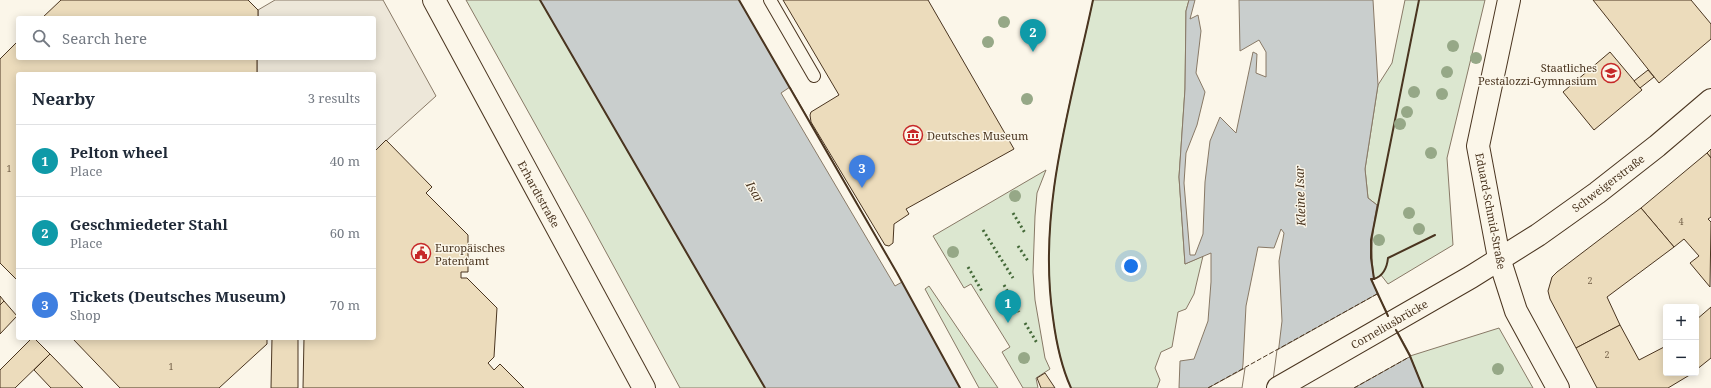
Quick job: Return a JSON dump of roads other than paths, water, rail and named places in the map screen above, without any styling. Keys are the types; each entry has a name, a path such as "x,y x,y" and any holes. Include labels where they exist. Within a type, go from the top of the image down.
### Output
{"street":[{"name":"Erhardtstraße","path":"434,0 644,388"},
{"name":"Eduard-Schmid-Straße","path":"1509,0 1478,146 1499,258 1516,311 1558,388"},
{"name":"Schweigerstraße","path":"1499,258 1538,235 1597,193 1657,146 1711,100"},
{"name":"Corneliusbrücke","path":"1278,388 1471,277 1499,258"}],"lane":[{"path":"770,0 814,76"}],"water":[{"name":"Isar","path":"540,0 739,0 897,273 960,388 765,388"},
{"name":"Kleine Isar","path":"1189,0 1195,0 1190,19 1198,15 1201,31 1196,73 1205,92 1197,125 1186,153 1184,183 1190,255 1195,255 1203,234 1205,182 1210,141 1220,117 1236,133 1253,52 1257,54 1256,73 1266,77 1266,52 1259,40 1240,51 1239,0 1373,0 1378,85 1365,169 1368,198 1377,205 1372,242 1374,279 1372,280 1377,293 1410,356 1423,388 1274,388 1282,321 1279,261 1284,233 1281,229 1274,248 1258,247 1246,306 1243,364 1240,388 1179,388 1180,361 1194,359 1208,321 1211,282 1211,253 1185,264 1179,177 1185,89 1186,11"}],"place":[{"name":"Geschmiedeter Stahl","path":"1033,52"},
{"name":"Staatliches Pestalozzi-Gymnasium","path":"1611,73"},
{"name":"Deutsches Museum","path":"913,135"},
{"name":"Tickets (Deutsches Museum)","path":"862,188"},
{"name":"Europäisches Patentamt","path":"421,253"},
{"name":"Pelton wheel","path":"1008,323"}]}
